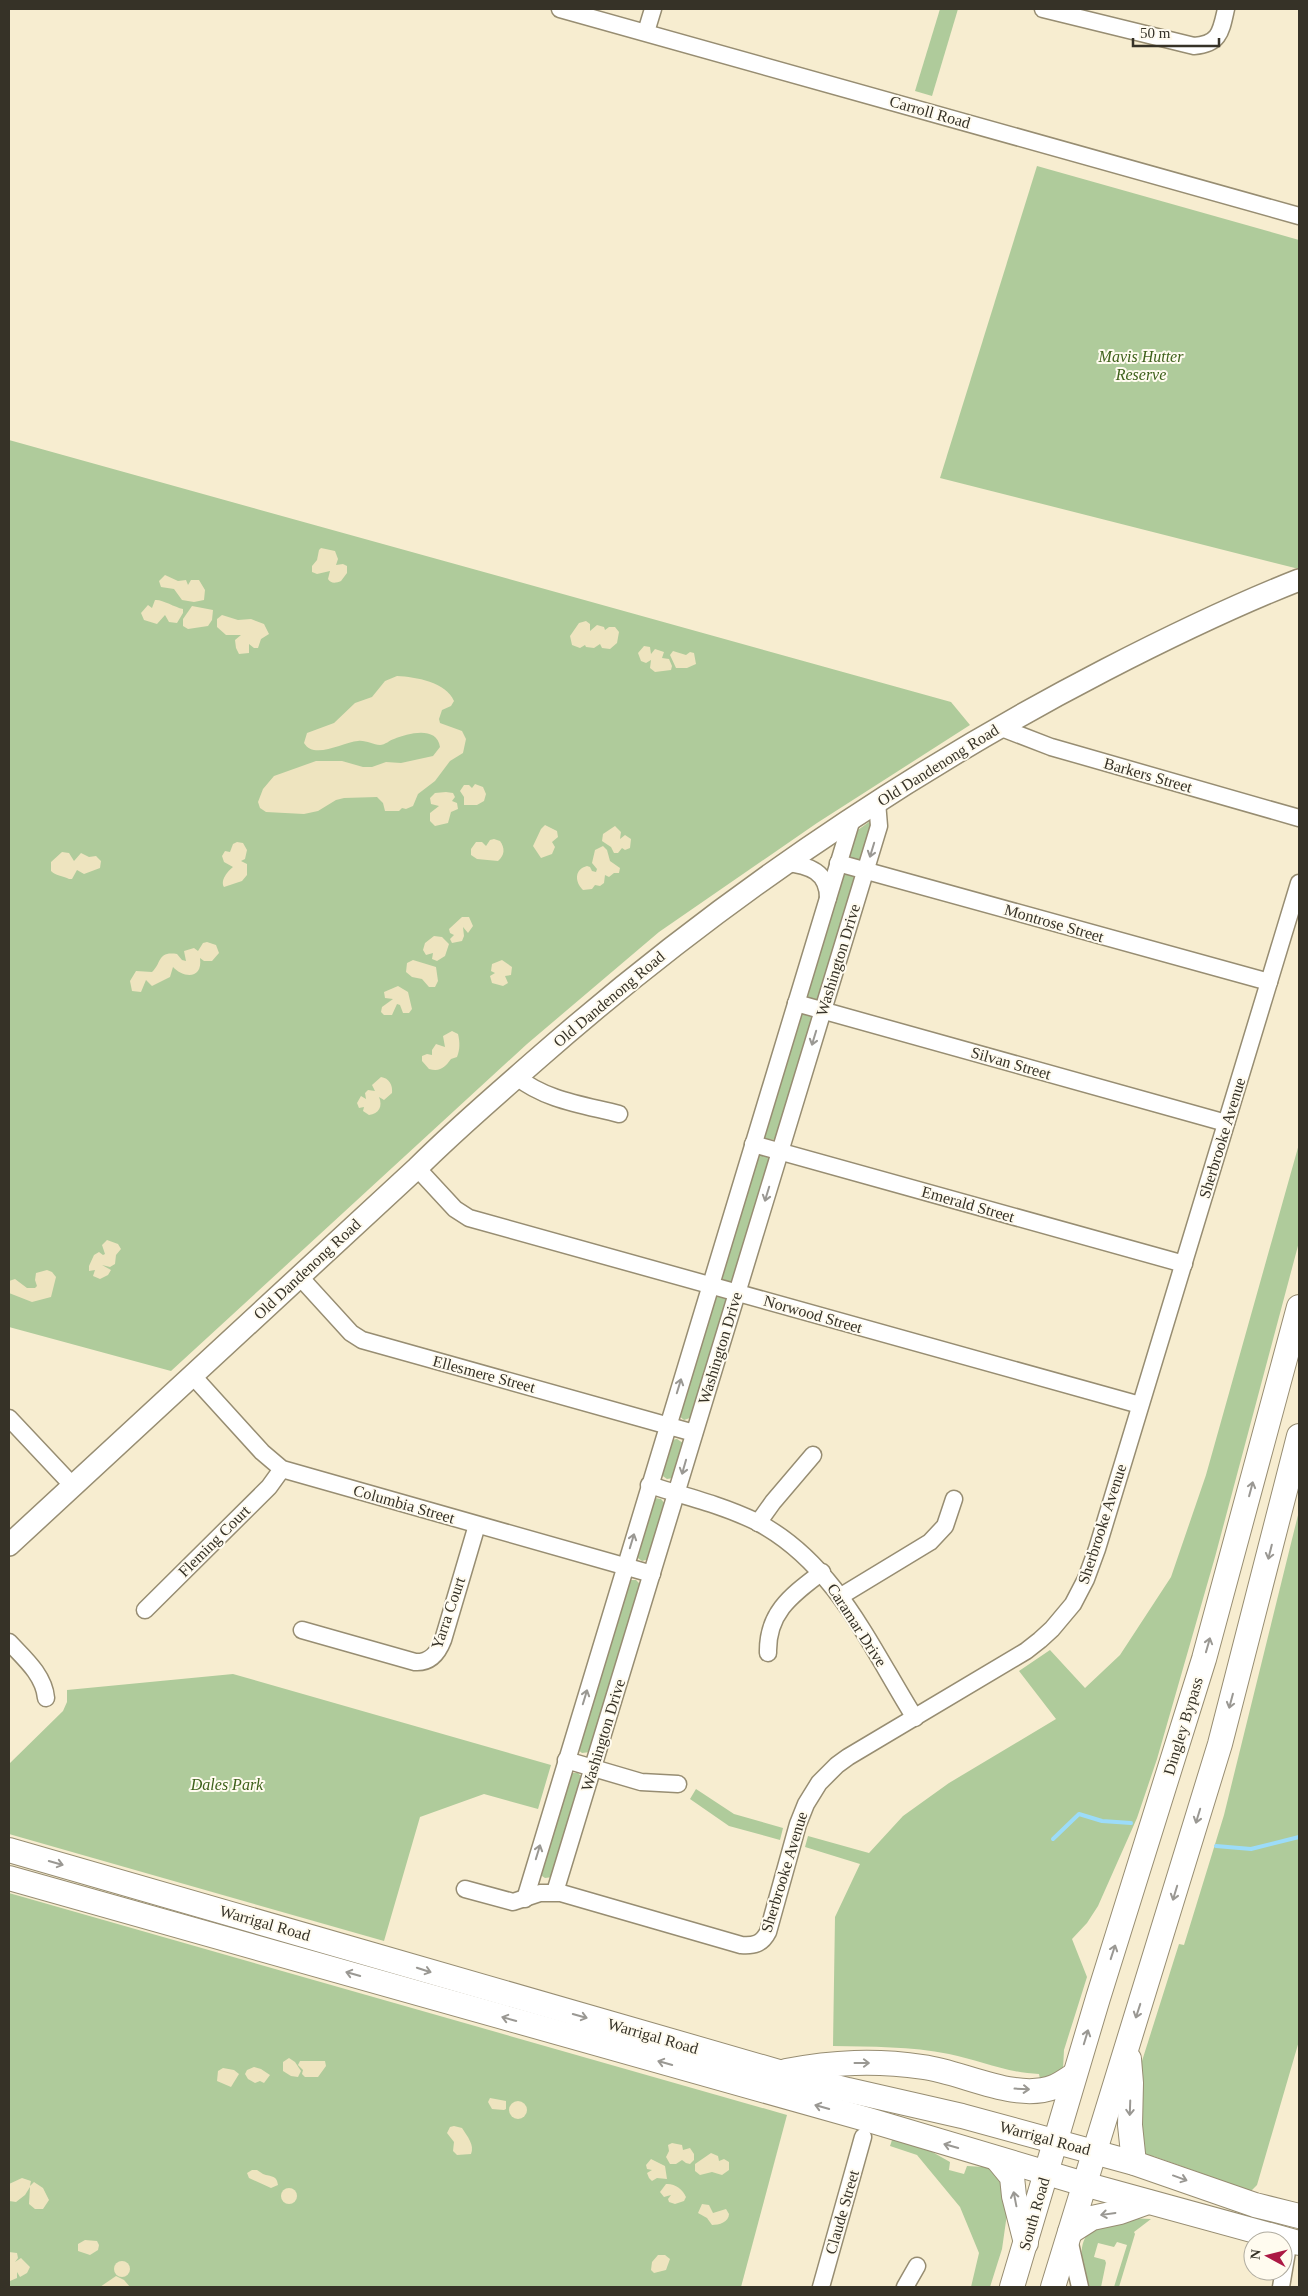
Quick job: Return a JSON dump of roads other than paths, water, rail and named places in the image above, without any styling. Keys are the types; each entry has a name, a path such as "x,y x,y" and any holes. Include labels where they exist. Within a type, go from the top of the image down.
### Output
{"highway":[{"name":"Dingley Bypass","path":"1055,2141 1204,1659 1299,1307"},
{"path":"1053,2287 1220,1744 1299,1436"},
{"name":"Warrigal Road","path":"9,1850 779,2072 848,2090 938,2109 1134,2162 1256,2205 1299,2216"},
{"name":"Warrigal Road","path":"9,1878 869,2120 998,2160 1294,2241"},
{"path":"1128,2042 1131,2083 1130,2125 1134,2162"},
{"path":"779,2072 829,2063 887,2063 930,2068 1019,2090 1053,2088 1074,2076"},
{"name":"South Road","path":"1012,2287 1055,2141"},
{"path":"998,2160 1012,2177 1014,2196 1026,2243"},
{"path":"1069,2234 1092,2218 1120,2212 1148,2202"}],"main road":[{"name":"Old Dandenong Road","path":"9,1545 417,1168 453,1132 589,1013 673,945 786,863 877,802 999,727 1154,645 1242,603 1299,580"}],"street":[{"name":"Carroll Road","path":"560,9 1299,216"},
{"path":"646,32 653,9"},
{"path":"1043,9 1194,46 1209,43 1218,36 1226,9"},
{"name":"Barkers Street","path":"999,727 1059,750 1299,818"},
{"name":"Washington Drive","path":"551,1892 593,1768 866,870 879,826 877,802"},
{"name":"Washington Drive","path":"525,1899 624,1566 852,819"},
{"path":"786,863 806,866 817,871 826,883 828,898"},
{"name":"Montrose Street","path":"838,863 1269,982"},
{"name":"Sherbrooke Avenue","path":"551,1892 741,1945 752,1946 760,1943 768,1932 798,1824 811,1795 837,1765 1026,1652 1052,1629 1073,1604 1092,1565 1299,883"},
{"name":"Silvan Street","path":"796,1003 1226,1123"},
{"path":"517,1077 529,1087 543,1093 619,1114"},
{"name":"Emerald Street","path":"753,1144 1184,1264"},
{"name":"Norwood Street","path":"417,1168 463,1215 1140,1405"},
{"name":"Ellesmere Street","path":"299,1276 351,1332 362,1340 694,1433"},
{"name":"Columbia Street","path":"192,1375 266,1457 282,1469 652,1574"},
{"path":"9,1418 73,1486"},
{"path":"758,1523 813,1454"},
{"name":"Fleming Court","path":"145,1610 269,1487 282,1469"},
{"name":"Caramar Drive","path":"649,1485 724,1508 758,1523 794,1547 822,1572 841,1596 915,1718"},
{"path":"841,1596 934,1539 945,1526 954,1500"},
{"name":"Yarra Court","path":"302,1630 415,1662 431,1658 436,1654 443,1640 477,1525"},
{"path":"768,1653 768,1634 778,1612 795,1593 822,1572"},
{"path":"9,1642 38,1676 44,1687 46,1698"},
{"path":"566,1760 651,1784 678,1784"},
{"path":"464,1889 510,1902 551,1892"},
{"name":"Claude Street","path":"821,2287 863,2137"},
{"path":"1069,2234 1080,2287"},
{"path":"1281,2287 1294,2241"},
{"path":"905,2287 917,2266"}],"waterway":[{"path":"1053,1839 1079,1814 1102,1821 1131,1823"},
{"path":"1216,1846 1251,1849 1299,1837"}],"park label":[{"name":"Mavis Hutter Reserve","path":"1141,365"},
{"name":"Dales Park","path":"227,1784"}]}
